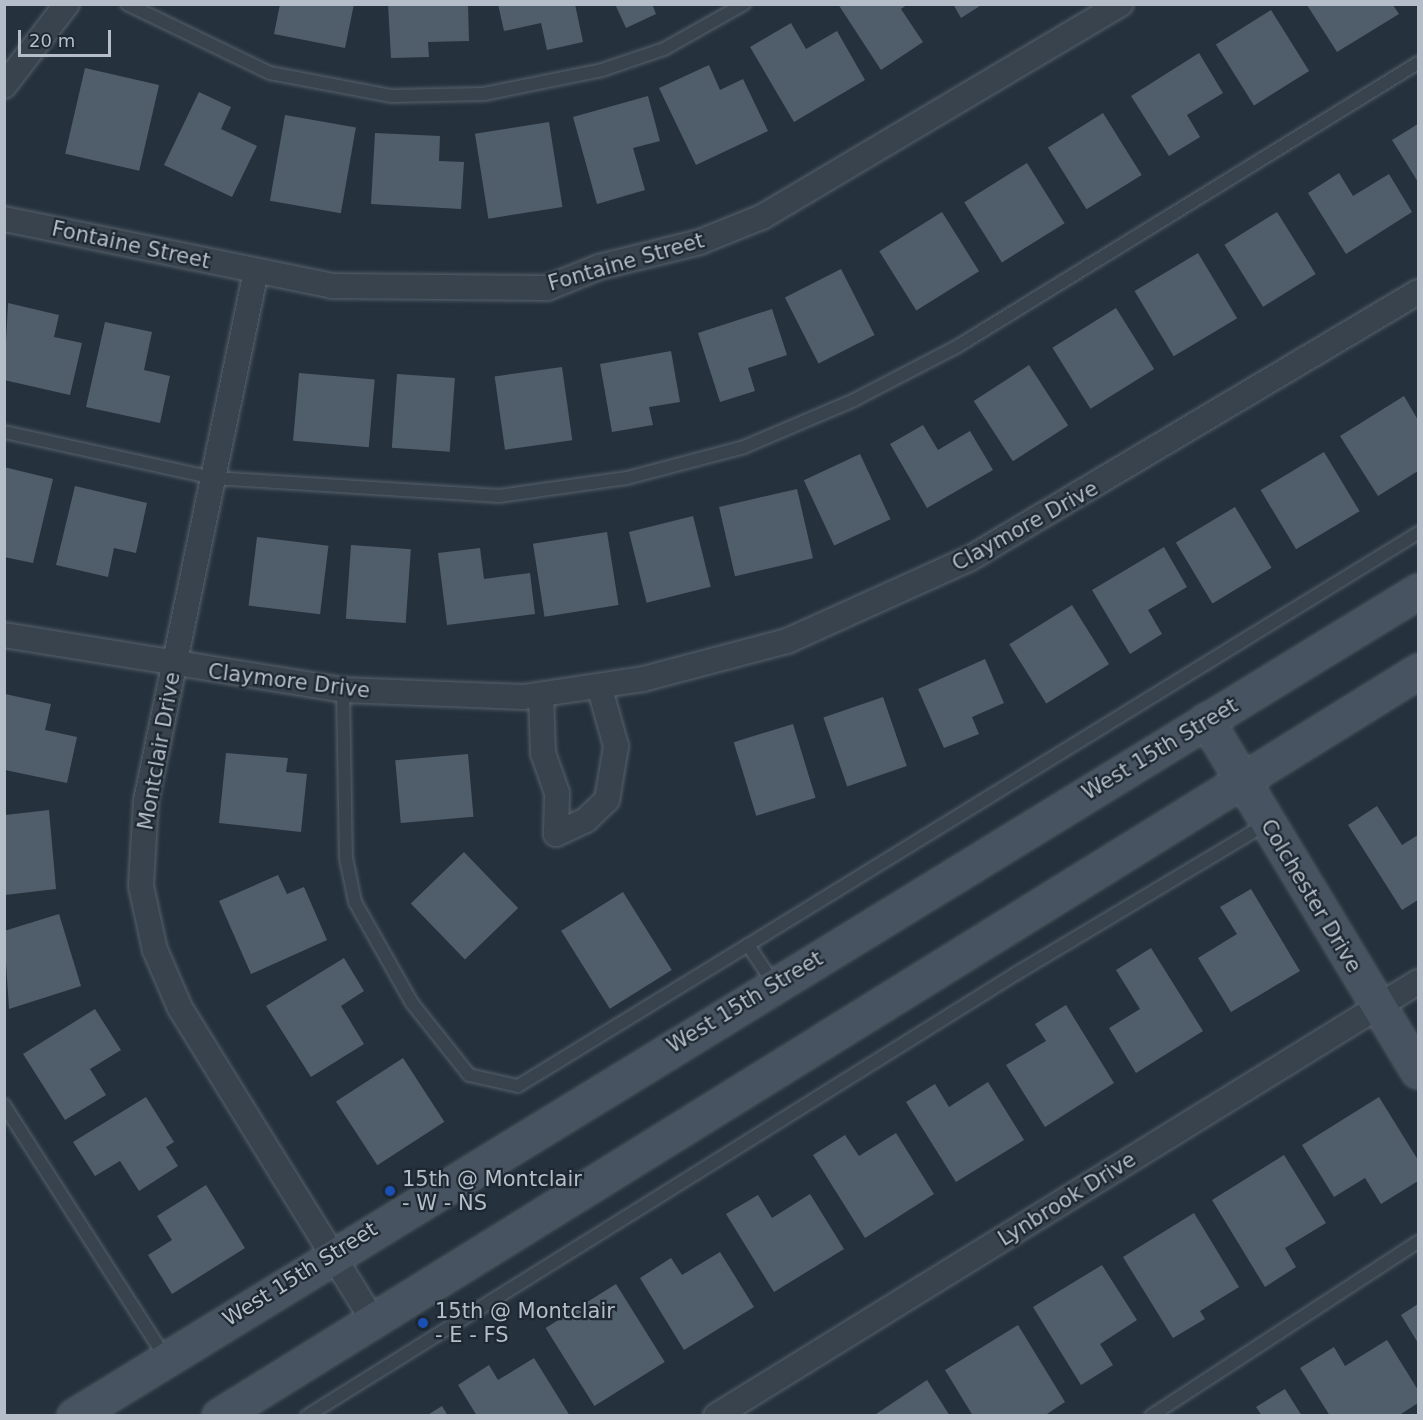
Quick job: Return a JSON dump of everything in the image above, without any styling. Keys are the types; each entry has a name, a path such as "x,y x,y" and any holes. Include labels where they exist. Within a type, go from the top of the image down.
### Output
{"main road":[{"name":"West 15th Street","path":"74,1416 333,1253 1419,591"},
{"path":"219,1416 1419,670"},
{"name":"Colchester Drive","path":"1206,720 1267,824 1419,1071"}],"street":[{"path":"4,86 67,4"},
{"name":"Fontaine Street","path":"4,219 332,286 547,288 599,267 700,242 830,182 1120,4"},
{"name":"Montclair Drive","path":"256,271 146,801 141,886 155,950 180,1008 373,1321"},
{"name":"Claymore Drive","path":"4,635 175,665 343,690 541,695 600,688 787,641 948,569 1032,525 1419,292"},
{"path":"541,695 543,753 557,793 556,834 586,820 607,800 616,746 600,688"},
{"name":"Lynbrook Drive","path":"716,1416 1419,982"}],"lane":[{"path":"127,4 270,73 392,96 484,94 602,70 664,49 744,4"},
{"path":"4,432 213,478 499,496 627,478 744,447 854,400 958,346 1419,63"},
{"path":"343,690 346,858 356,903 412,1003 469,1075 518,1086 1419,533"},
{"path":"308,1416 1017,973 1267,824"},
{"path":"748,945 774,984"},
{"path":"4,1105 165,1357"},
{"path":"1152,1416 1419,1242"}],"building":[{"path":"280,4 354,4 345,48 274,34"},
{"path":"388,4 468,4 469,41 428,42 429,57 391,58"},
{"path":"498,4 575,4 583,42 547,50 541,23 504,31"},
{"path":"615,4 652,4 656,14 626,28"},
{"path":"838,4 908,4 901,9 923,42 881,70"},
{"path":"953,4 983,4 961,18"},
{"path":"1307,5 1393,5 1399,14 1337,52"},
{"path":"1271,10 1309,71 1254,106 1216,44"},
{"path":"791,23 806,49 837,31 865,80 794,122 750,47"},
{"path":"1199,53 1223,93 1187,115 1200,137 1169,156 1131,96"},
{"path":"709,65 720,90 743,79 768,131 696,165 659,88"},
{"path":"85,68 159,85 139,171 65,154"},
{"path":"199,92 231,107 221,129 257,146 232,197 164,165"},
{"path":"648,96 660,141 633,148 645,190 597,204 573,117"},
{"path":"1103,113 1142,175 1087,209 1048,147"},
{"path":"285,115 356,128 341,213 270,201"},
{"path":"549,122 562,207 488,219 475,134"},
{"path":"1418,124 1418,182 1392,140"},
{"path":"375,133 440,136 439,161 464,162 461,209 371,204"},
{"path":"1027,163 1065,223 1002,262 964,202"},
{"path":"1339,173 1353,196 1389,174 1412,212 1346,254 1308,193"},
{"path":"942,212 979,271 916,311 879,251"},
{"path":"1277,212 1316,274 1263,307 1224,245"},
{"path":"1198,253 1237,318 1174,356 1135,291"},
{"path":"841,269 875,335 818,364 785,298"},
{"path":"8,303 59,315 54,337 82,343 70,395 4,380"},
{"path":"1116,308 1154,369 1091,409 1052,348"},
{"path":"772,309 787,355 748,368 755,391 720,402 698,333"},
{"path":"105,322 152,332 144,370 170,376 160,423 86,407"},
{"path":"671,351 680,402 649,407 653,425 612,432 600,364"},
{"path":"1029,365 1068,425 1013,461 974,401"},
{"path":"562,367 572,440 505,450 495,376"},
{"path":"299,373 375,380 369,447 293,441"},
{"path":"397,374 455,378 450,452 392,448"},
{"path":"1404,396 1418,420 1418,471 1378,496 1340,436"},
{"path":"923,425 938,450 970,431 993,470 927,508 890,444"},
{"path":"1324,452 1360,511 1296,549 1261,490"},
{"path":"860,454 890,519 834,545 804,480"},
{"path":"4,467 53,479 33,563 4,557"},
{"path":"75,486 147,503 136,553 114,548 108,577 56,565"},
{"path":"797,489 813,558 735,576 719,507"},
{"path":"1235,507 1272,568 1212,603 1176,543"},
{"path":"693,516 711,587 647,603 629,532"},
{"path":"607,532 619,605 544,617 533,544"},
{"path":"257,537 328,546 320,614 249,605"},
{"path":"351,545 411,549 406,623 346,619"},
{"path":"1164,547 1187,587 1148,610 1162,634 1130,654 1092,590"},
{"path":"480,548 484,579 530,573 535,614 447,625 438,553"},
{"path":"1072,605 1109,664 1046,704 1009,644"},
{"path":"985,659 1004,703 972,717 979,734 944,748 918,689"},
{"path":"5,694 51,704 45,730 77,737 67,783 5,770"},
{"path":"883,697 907,766 847,787 823,718"},
{"path":"793,724 816,798 756,816 734,742"},
{"path":"226,753 288,758 286,772 307,774 301,832 219,823"},
{"path":"468,754 473,817 401,823 395,760"},
{"path":"1377,806 1402,845 1418,835 1418,900 1402,910 1348,825"},
{"path":"49,810 56,889 5,895 5,815"},
{"path":"464,852 518,908 465,960 411,903"},
{"path":"278,875 287,894 304,887 327,940 251,974 219,901"},
{"path":"1251,889 1300,971 1231,1012 1198,958 1237,934 1220,907"},
{"path":"623,892 672,970 610,1009 561,931"},
{"path":"59,914 81,986 9,1009 4,931"},
{"path":"1151,948 1203,1031 1136,1073 1109,1028 1140,1009 1116,970"},
{"path":"344,958 364,991 341,1006 364,1044 311,1077 266,1006"},
{"path":"1066,1005 1114,1083 1045,1127 1006,1065 1046,1041 1035,1024"},
{"path":"95,1009 121,1050 90,1069 106,1095 65,1120 23,1054"},
{"path":"403,1058 444,1122 377,1165 336,1102"},
{"path":"988,1082 1024,1140 956,1182 906,1102 935,1084 949,1107"},
{"path":"146,1097 174,1142 166,1147 178,1166 139,1191 120,1161 95,1176 73,1142"},
{"path":"1379,1097 1418,1160 1418,1181 1381,1204 1365,1178 1334,1197 1302,1145"},
{"path":"896,1133 934,1194 865,1238 813,1155 845,1135 859,1156"},
{"path":"1284,1155 1326,1223 1285,1248 1296,1267 1265,1287 1212,1200"},
{"path":"206,1185 245,1248 172,1294 148,1255 172,1240 157,1216"},
{"path":"810,1194 844,1249 774,1292 726,1214 758,1195 772,1218"},
{"path":"1194,1213 1239,1287 1200,1311 1205,1319 1173,1338 1123,1257"},
{"path":"720,1252 754,1307 684,1350 640,1278 671,1258 682,1275"},
{"path":"1102,1265 1137,1320 1100,1344 1113,1365 1081,1385 1033,1307"},
{"path":"616,1284 665,1362 594,1406 546,1328"},
{"path":"1418,1304 1418,1343 1401,1315"},
{"path":"1018,1325 1065,1402 1044,1416 973,1416 945,1370"},
{"path":"1387,1340 1418,1390 1418,1403 1398,1416 1330,1416 1300,1368 1334,1347 1345,1366"},
{"path":"534,1358 570,1416 477,1416 458,1385 489,1365 498,1380"},
{"path":"927,1380 950,1416 873,1416"},
{"path":"1285,1389 1302,1416 1262,1416 1256,1407"},
{"path":"442,1406 448,1416 426,1416"}],"place":[{"name":"15th @ Montclair - W - NS","path":"390,1191"},
{"name":"15th @ Montclair - E - FS","path":"423,1323"}]}
